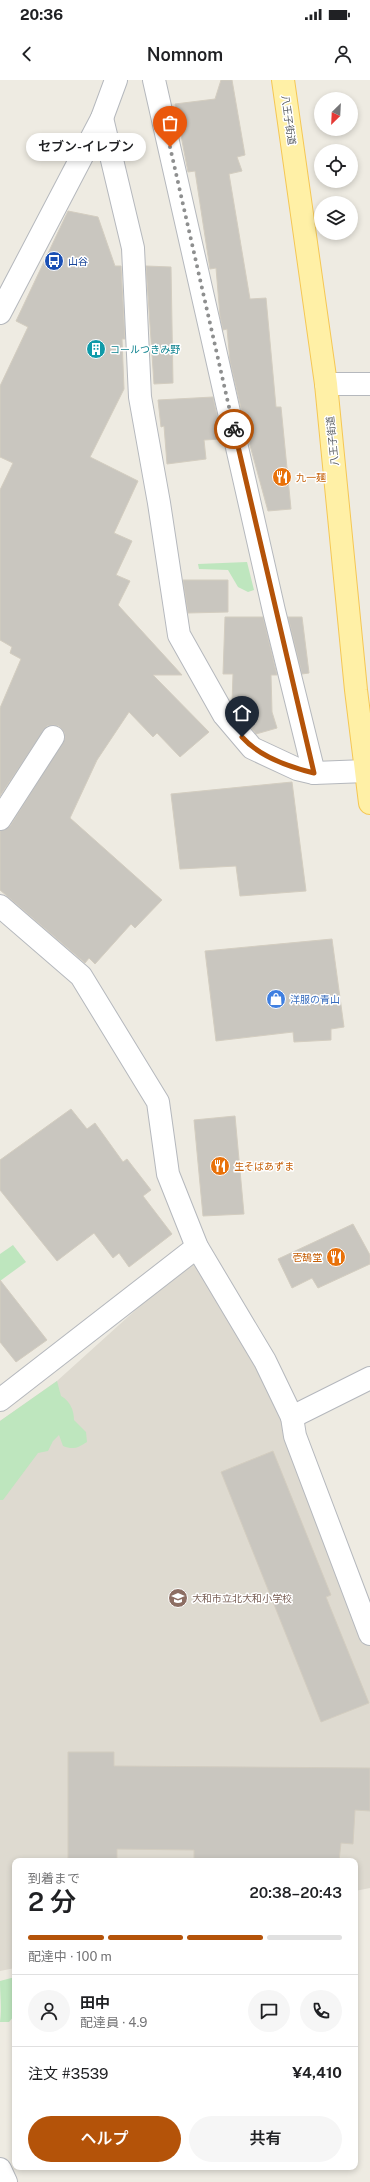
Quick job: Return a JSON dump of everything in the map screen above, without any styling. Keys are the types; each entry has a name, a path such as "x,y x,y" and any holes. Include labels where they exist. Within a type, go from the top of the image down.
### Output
{"main road":[{"name":"八王子街道","path":"283,80 326,384 363,689 366,771 370,803"}],"street":[{"path":"0,313 102,118 116,80"},
{"path":"154,80 274,611 314,773"},
{"path":"102,118 133,248 140,397 159,503 179,635 224,715 252,748 297,769 314,773 366,771"},
{"path":"326,384 370,384"},
{"path":"0,819 53,737"},
{"path":"0,908 81,976 158,1102 168,1174 197,1247 265,1361 292,1417 295,1436 370,1634"},
{"path":"0,1400 197,1247"},
{"path":"292,1417 370,1378"},
{"path":"0,2169 6,2182"}],"shaded area":[{"name":"大和市立北大和小学校","path":"192,1259 285,1414 370,1642 370,1888 358,1890 358,1858 12,1858 12,1969 0,1971 0,1421 57,1381"}],"green space":[{"path":"247,562 254,590 248,592 238,587 228,570 199,569 198,564"},
{"path":"13,1245 26,1262 0,1281 0,1254"},
{"path":"57,1381 61,1396 67,1400 71,1406 74,1420 86,1432 87,1442 81,1446 70,1448 63,1446 59,1435 53,1441 48,1451 38,1453 3,1500 0,1500 0,1421"},
{"path":"12,1978 12,2018 9,2022 0,2022 0,1981"}],"building":[{"path":"221,80 232,80 245,155 237,157 242,171 229,174 250,299 266,298 276,407 281,407 291,509 268,511 248,438 230,361 227,329 223,330 220,316 216,268 210,269 195,171 188,172 175,104 215,99"},
{"path":"68,211 98,217 115,266 121,266 125,339 122,339 124,389 90,457 138,481 114,533 132,541 116,575 130,581 118,605 182,675 153,675 209,732 180,757 157,733 153,737 129,712 97,760 70,818 162,900 135,928 131,924 95,964 89,958 85,963 0,890 0,831 10,826 65,738 64,732 59,726 47,726 0,796 0,708 21,659 10,653 12,647 0,640 0,490 13,463 0,457 0,386 28,327 16,321"},
{"path":"146,266 171,267 173,383 154,384"},
{"path":"213,397 222,439 204,440 206,459 167,464 164,426 161,427 158,400"},
{"path":"183,580 228,580 228,612 188,613"},
{"path":"225,617 263,617 277,675 271,675 272,712 277,728 256,734 250,726 242,703 235,709 232,703 233,674 223,674"},
{"path":"288,617 302,617 309,673 302,674"},
{"path":"292,782 306,891 240,896 236,866 180,869 171,794"},
{"path":"332,939 344,1027 331,1029 331,1040 294,1042 293,1032 216,1041 205,951"},
{"path":"71,1109 87,1129 95,1123 123,1162 127,1159 151,1190 143,1196 172,1234 129,1267 119,1253 113,1258 94,1233 57,1261 0,1190 0,1160"},
{"path":"235,1116 244,1214 203,1216 194,1120"},
{"path":"353,1224 370,1255 370,1264 318,1288 312,1278 292,1288 278,1259"},
{"path":"0,1280 47,1340 16,1362 0,1342"},
{"path":"273,1451 331,1595 326,1597 369,1703 321,1722 221,1472"},
{"path":"68,1752 114,1752 114,1766 370,1768 370,1811 355,1810 353,1844 341,1843 339,1858 194,1858 194,1850 117,1849 117,1858 68,1858"}],"way so far":[{"path":"170,147 234,429"}],"place":[{"name":"セブン-イレブン","path":"170,147"},
{"name":"山谷","path":"54,261"},
{"name":"コールつきみ野","path":"96,349"},
{"name":"九一麺","path":"282,477"},
{"name":"洋服の青山","path":"276,999"},
{"name":"生そばあずま","path":"220,1166"},
{"name":"壱鵠堂","path":"336,1257"},
{"name":"大和市立北大和小学校","path":"178,1598"}],"route":[{"path":"234,429 274,611 314,773 297,769 252,748 242,737"}]}
